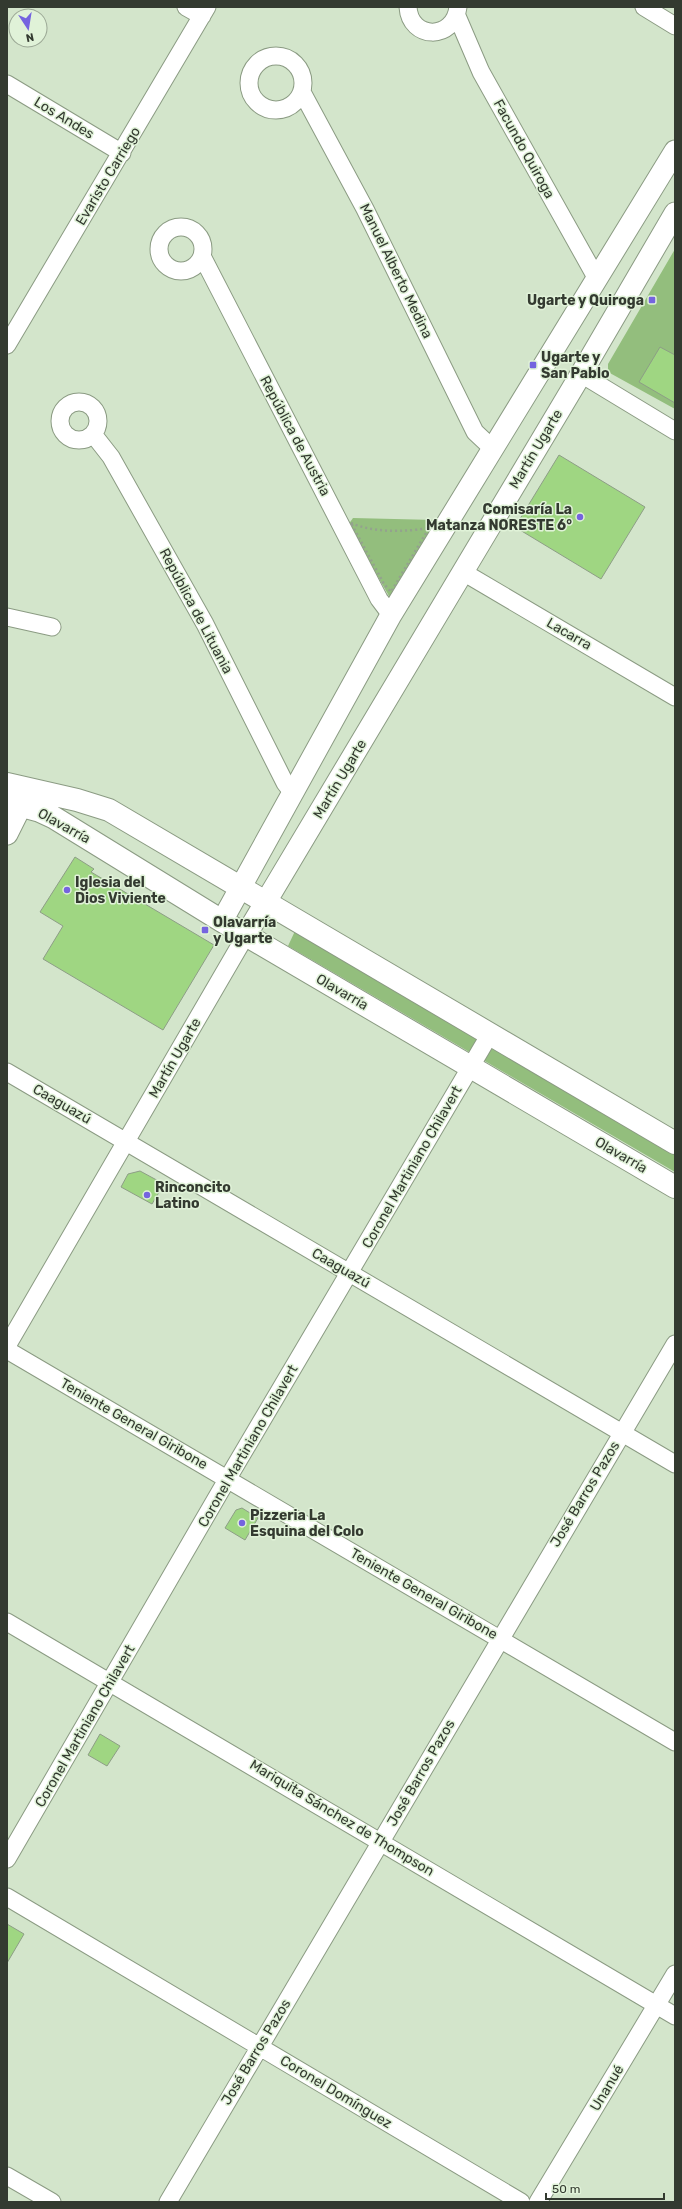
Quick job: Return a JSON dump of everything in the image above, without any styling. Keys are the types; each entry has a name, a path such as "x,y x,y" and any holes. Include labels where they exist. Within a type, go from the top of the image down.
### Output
{"main road":[{"name":"Olavarría","path":"7,784 20,799 53,817 222,921 675,1187"},
{"name":"Olavarría","path":"20,799 89,803 109,810 266,904 675,1143"}],"street":[{"path":"186,7 205,11"},
{"name":"Facundo Quiroga","path":"408,7 410,17 415,24 430,32 446,29 458,11"},
{"path":"644,7 675,26"},
{"name":"Evaristo Carriego","path":"7,345 205,11"},
{"name":"Facundo Quiroga","path":"458,11 481,72 597,279"},
{"name":"Los Andes","path":"7,84 122,153"},
{"name":"Manuel Alberto Medina","path":"302,92 365,209 475,432 492,448"},
{"path":"222,921 391,615 675,151"},
{"name":"Martín Ugarte","path":"7,1346 246,935 266,904 581,374 675,213"},
{"name":"República de Austria","path":"202,256 379,599 391,615"},
{"path":"581,374 675,431"},
{"name":"República de Lituania","path":"93,434 111,456 205,624 285,783 292,792"},
{"name":"Lacarra","path":"463,572 675,696"},
{"path":"7,617 52,627"},
{"path":"7,834 20,799"},
{"name":"Coronel Martiniano Chilavert","path":"7,1859 228,1478 490,1034"},
{"name":"Caaguazú","path":"7,1072 675,1464"},
{"name":"José Barros Pazos","path":"168,2202 675,1344"},
{"name":"Teniente General Giribone","path":"7,1350 228,1478 675,1742"},
{"name":"Mariquita Sánchez de Thompson","path":"7,1622 381,1841 675,2016"},
{"name":"Coronel Domínguez","path":"7,1897 521,2202"},
{"name":"Unanué","path":"538,2202 675,1974"},
{"path":"7,2176 52,2202"}],"path":[{"path":"351,523 362,528 382,530 429,528 391,592 389,592 351,523"}],"green space":[{"path":"675,249 675,409 608,372 608,364"},
{"path":"353,518 436,520 394,596 389,596 348,525"},
{"path":"295,931 675,1155 675,1172 288,946"}],"building":[{"path":"660,347 675,355 675,403 639,382"},
{"name":"Comisaría La Matanza NORESTE 6°","path":"559,455 645,507 601,579 515,527"},
{"path":"75,857 94,869 91,872 214,945 163,1030 43,959 63,926 40,912"},
{"name":"Rinconcito Latino","path":"140,1171 164,1184 152,1204 121,1187 128,1174"},
{"name":"Pizzeria La Esquina del Colo","path":"242,1508 258,1518 245,1540 225,1528 236,1510"},
{"path":"100,1734 120,1746 107,1766 88,1755"},
{"path":"7,1924 24,1934 7,1963"}],"place":[{"name":"Ugarte y Quiroga","path":"652,300"},
{"name":"Ugarte y San Pablo","path":"533,365"},
{"name":"Comisaría La Matanza NORESTE 6°","path":"580,517"},
{"name":"Iglesia del Dios Viviente","path":"67,890"},
{"name":"Olavarría y Ugarte","path":"205,930"},
{"name":"Rinconcito Latino","path":"147,1195"},
{"name":"Pizzeria La Esquina del Colo","path":"242,1523"}]}
